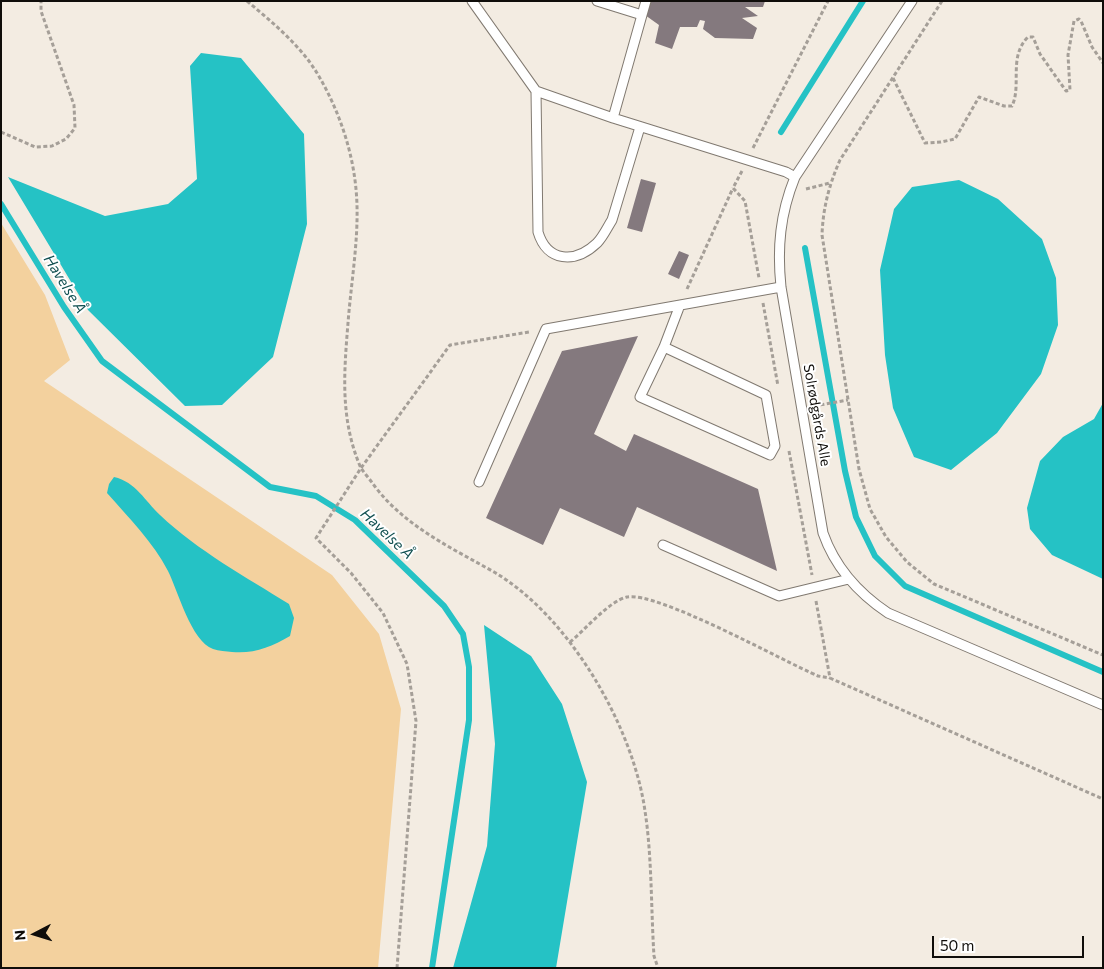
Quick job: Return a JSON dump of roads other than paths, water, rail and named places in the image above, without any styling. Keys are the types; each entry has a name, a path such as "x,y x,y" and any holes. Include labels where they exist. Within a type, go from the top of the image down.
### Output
{"lane":[{"path":"472,1 536,91 538,232 541,244 547,251 566,257 576,255 597,243 612,220 640,127"},
{"path":"597,1 642,15"},
{"path":"613,118 646,1"},
{"name":"Solrødgårds Alle","path":"912,1 795,178 784,206 781,223 779,264 781,287 823,533 829,549 849,579 872,602 911,624 1103,705"},
{"path":"536,91 640,127 786,172 795,178"},
{"path":"479,482 546,329 781,287"},
{"path":"664,347 766,395 775,446 770,455 640,397 664,347 680,305"},
{"path":"663,545 779,596 849,579"}],"water":[{"path":"201,53 241,58 304,134 307,224 273,357 222,405 185,406 88,310 8,177 105,216 168,204 197,179 190,66"},
{"path":"959,180 998,199 1042,239 1056,278 1058,325 1041,374 997,433 951,470 914,457 893,408 885,355 880,270 894,209 912,187"},
{"path":"1103,403 1103,579 1052,555 1030,529 1027,508 1040,461 1063,437 1094,419"},
{"path":"114,477 128,483 160,515 190,540 289,604 294,618 290,636 269,646 248,652 218,650 205,644 192,626 162,560 140,530 107,493 109,484"},
{"path":"484,625 531,656 562,704 587,782 556,968 453,968 487,846 495,744"}],"waterway":[{"path":"781,132 863,1"},
{"name":"Havelse Å","path":"1,204 64,307 102,361 270,487 316,496 355,520 444,606 463,634 469,667 469,720 432,968"},
{"path":"805,248 845,471 856,517 875,556 905,586 1103,672"}]}
